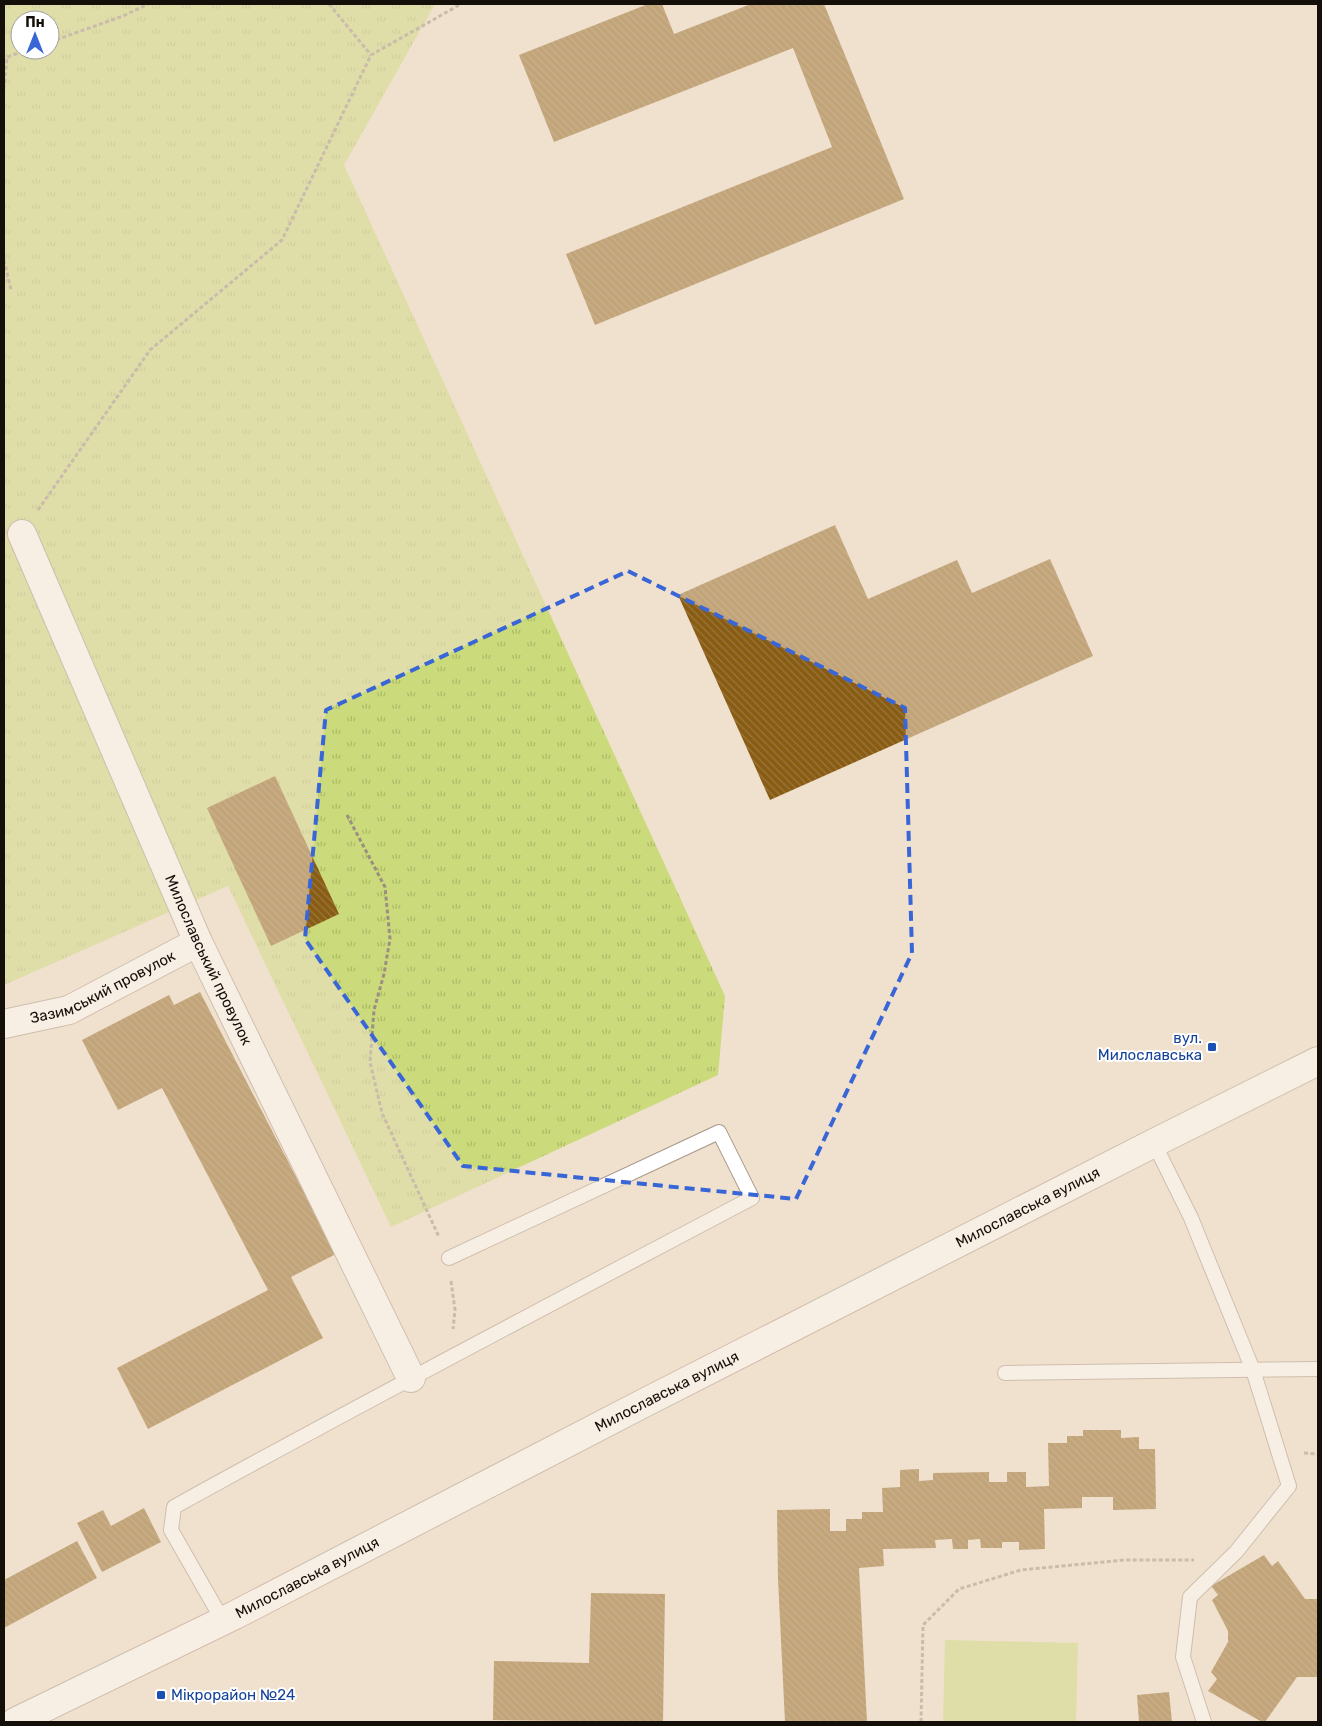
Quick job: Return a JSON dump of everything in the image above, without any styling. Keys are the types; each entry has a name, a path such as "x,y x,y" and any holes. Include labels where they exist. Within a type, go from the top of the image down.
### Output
{"main road":[{"name":"Милославський провулок","path":"22,534 198,942 411,1378"},
{"name":"Зазимський провулок","path":"4,1024 69,1010 198,942"},
{"name":"Милославська вулиця","path":"15,1722 223,1621 653,1398 1318,1061"}],"lane":[{"path":"223,1621 171,1530 174,1507 450,1357 752,1198 719,1132 449,1258"},
{"path":"1154,1143 1191,1218 1253,1370 1289,1486 1228,1560 1190,1597 1183,1657 1204,1722"},
{"path":"1005,1373 1318,1369"}],"path":[{"path":"60,38 123,16 148,4"},
{"path":"324,4 330,5 371,55"},
{"path":"22,534 150,350 282,240 371,55 461,4"},
{"path":"4,89 7,57 10,56"},
{"path":"4,260 11,290"},
{"path":"347,815 385,887 390,939 384,974 374,1010 370,1062 382,1113 449,1258 455,1310 450,1357"},
{"path":"921,1722 923,1625 959,1589 1021,1570 1124,1560 1228,1560"}],"highlighted area":[{"path":"628,571 905,708 912,953 796,1199 463,1166 305,939 326,710"}],"green space":[{"path":"4,4 435,4 344,165 725,996 718,1075 391,1227 228,886 4,985"},
{"path":"945,1640 1078,1643 1076,1722 943,1722"}],"building":[{"path":"648,4 662,4 674,34 751,4 824,4 904,199 595,325 566,254 832,147 793,48 554,142 519,55"},
{"path":"835,525 868,599 957,560 972,593 1050,559 1093,656 770,800 678,595"},
{"path":"275,776 339,914 271,946 207,808"},
{"path":"200,992 336,1254 291,1277 323,1338 148,1429 117,1368 268,1290 162,1088 118,1110 82,1040 169,995 174,1005"},
{"path":"1083,1430 1121,1430 1121,1438 1139,1437 1139,1449 1155,1449 1156,1509 1113,1510 1113,1497 1082,1497 1082,1508 1044,1509 1045,1549 1019,1550 1019,1542 1002,1542 1002,1548 981,1548 980,1539 968,1540 968,1549 953,1549 952,1539 935,1540 936,1548 883,1549 884,1566 859,1568 867,1722 785,1722 778,1579 777,1510 830,1509 830,1531 846,1531 846,1519 862,1519 862,1512 883,1512 882,1488 900,1487 900,1470 919,1469 919,1481 933,1480 933,1473 989,1472 989,1482 1007,1482 1007,1472 1026,1472 1026,1487 1049,1486 1048,1443 1067,1443 1067,1436 1083,1436"},
{"path":"144,1508 161,1542 102,1572 77,1523 103,1510 111,1526"},
{"path":"77,1541 97,1578 4,1628 4,1580"},
{"path":"1264,1555 1272,1566 1278,1561 1305,1599 1318,1599 1318,1677 1297,1677 1265,1722 1262,1722 1208,1691 1217,1679 1211,1672 1228,1642 1228,1631 1212,1600 1218,1595 1211,1586"},
{"path":"591,1593 665,1594 663,1722 493,1720 494,1661 589,1663"},
{"path":"1169,1692 1172,1722 1139,1722 1137,1695"}],"place":[{"name":"вул. Милославська","path":"1212,1047"},
{"name":"Мікрорайон №24","path":"161,1695"}]}
